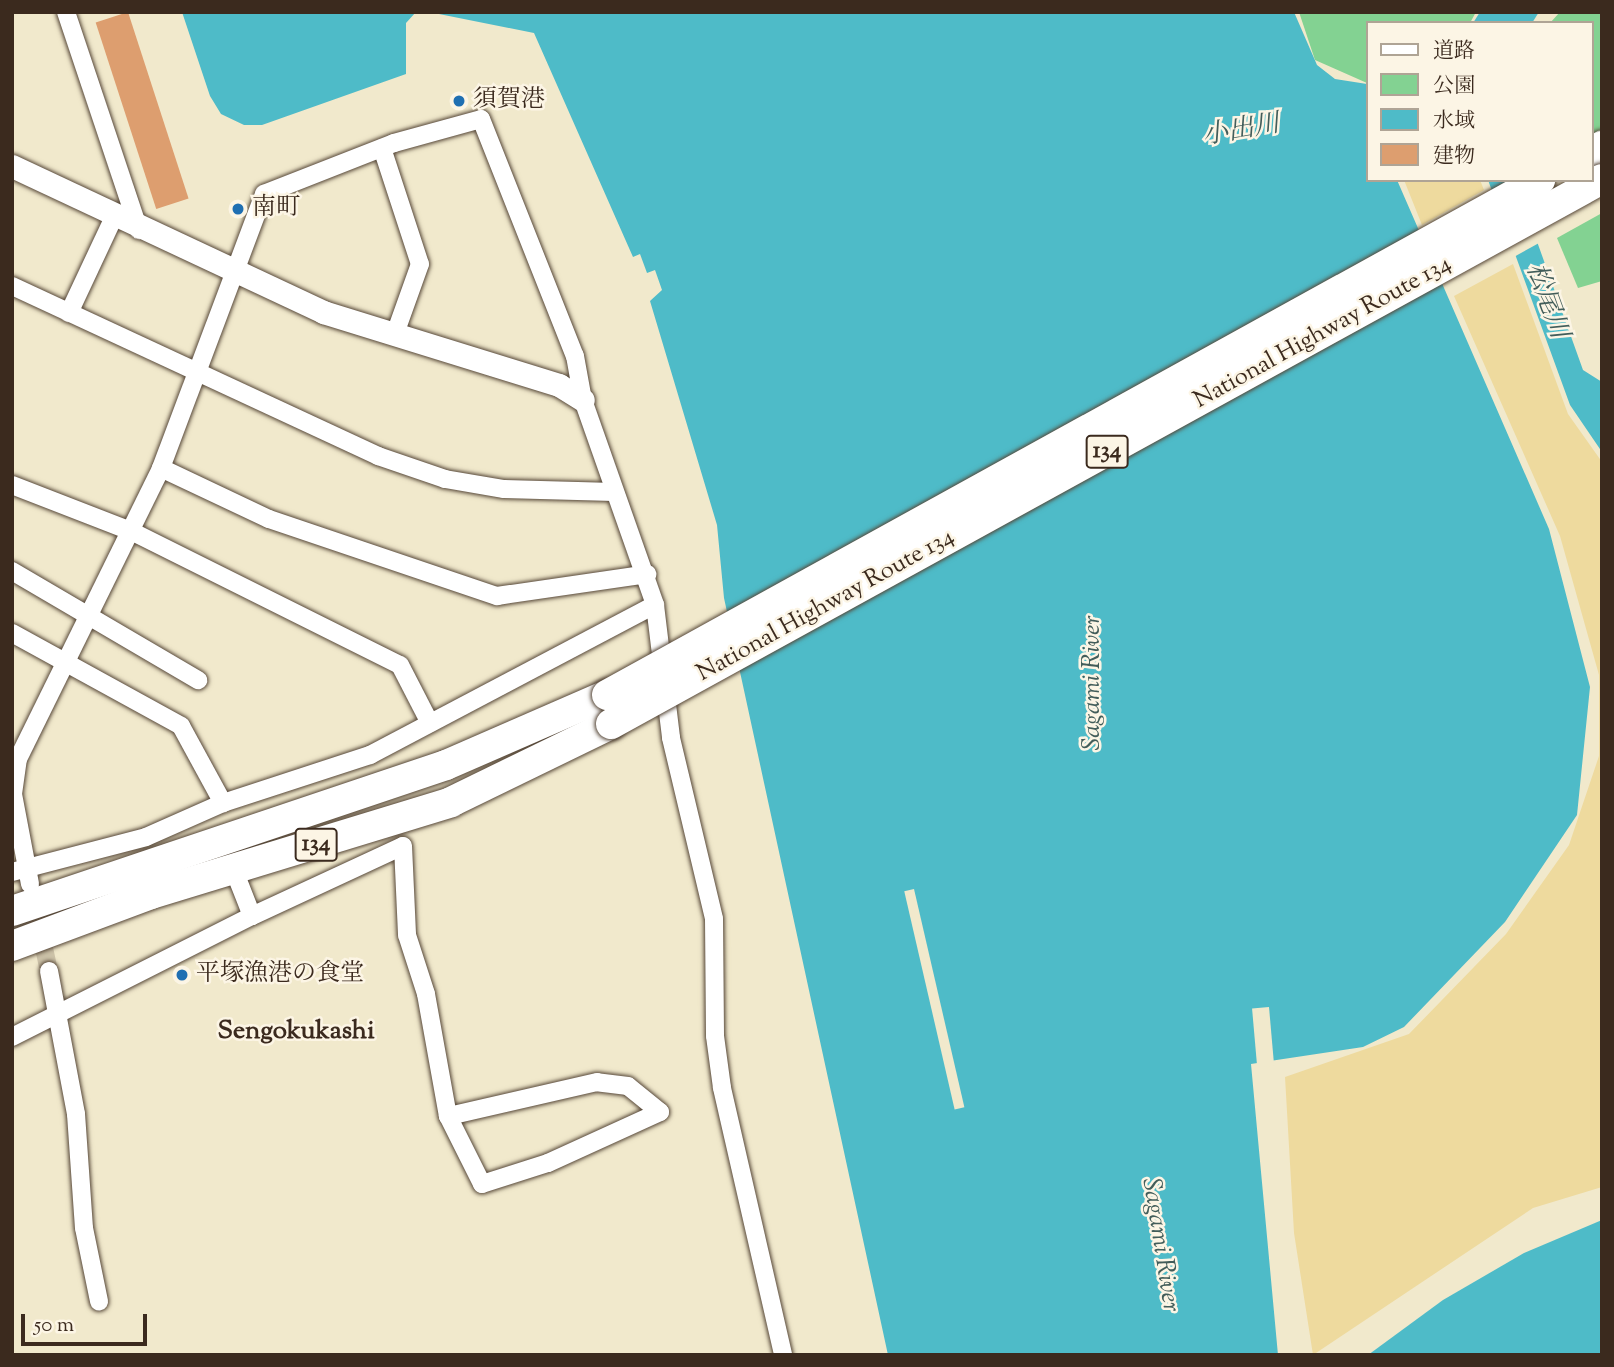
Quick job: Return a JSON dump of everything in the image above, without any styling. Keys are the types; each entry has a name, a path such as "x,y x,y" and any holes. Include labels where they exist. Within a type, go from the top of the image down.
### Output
{"highway":[{"name":"National Highway Route 134","path":"12,946 234,870 451,802 611,724 1602,179"},
{"name":"National Highway Route 134","path":"12,911 446,765 607,695 1536,182"}],"street":[{"path":"66,12 139,230"},
{"path":"655,605 370,755 223,803 146,837 23,874 13,804 18,758 68,665 161,468 238,276 264,194 382,148 481,119 575,356 583,400 614,492 647,574 655,605 671,738 714,919 715,1036 722,1088 783,1355"},
{"path":"382,148 420,264 395,334"},
{"path":"12,166 238,276 395,334 559,385 583,400"},
{"path":"69,313 115,215"},
{"path":"12,286 378,456 445,479 504,489 614,492"},
{"path":"161,468 269,519 497,596 647,574"},
{"path":"12,485 133,532 400,665 430,723"},
{"path":"12,571 198,680"},
{"path":"12,633 180,726 223,803"},
{"path":"12,1037 252,916 402,846 407,935 426,994 449,1116 482,1184 548,1163 660,1112 628,1086 597,1082 449,1116"},
{"path":"234,870 252,916"},
{"path":"49,971 100,1301"}],"green space":[{"path":"1299,12 1476,12 1471,21 1366,21 1366,83 1315,60"},
{"path":"1560,12 1602,12 1602,131 1593,136 1593,21 1552,21"},
{"path":"1602,213 1602,281 1578,288 1557,238"}],"sand":[{"path":"1405,182 1481,182 1484,190 1422,225"},
{"path":"1513,264 1568,414 1602,462 1602,1187 1533,1208 1313,1355 1294,1233 1285,1077 1409,1034 1506,934 1569,845 1599,756 1599,675 1560,536 1454,296"}],"water":[{"path":"182,12 416,12 406,23 406,74 262,125 244,125 221,114 210,96"},
{"path":"429,12 1294,12 1317,65 1335,79 1366,84 1366,182 1398,182 1549,529 1590,687 1577,815 1505,922 1404,1027 1363,1047 1251,1064 1278,1355 888,1355 724,598 717,525 650,301 662,290 655,270 647,273 640,254 633,257 534,33"},
{"path":"1480,12 1539,12 1533,21 1474,21"},
{"name":"松尾川","path":"1489,182 1516,182 1583,370 1602,382 1602,452 1570,405"},
{"path":"1602,1220 1602,1355 1368,1355 1443,1300 1524,1253"}],"pier":[{"path":"1519,183 1539,243 1512,258 1491,199"},
{"path":"914,889 964,1107 955,1110 904,891"},
{"path":"1269,1007 1274,1066 1257,1067 1252,1008"}],"building":[{"path":"128,12 189,198 156,209 96,23"}],"tunnel":[{"path":"33,896 49,971"}],"place":[{"name":"須賀港","path":"459,101"},
{"name":"南町","path":"238,209"},
{"name":"平塚漁港の食堂","path":"182,975"}],"district":[{"name":"Sengokukashi","path":"296,1032"}],"water label":[{"name":"小出川","path":"1241,131"},
{"name":"Sagami River","path":"1093,683"},
{"name":"Sagami River","path":"1160,1245"}]}
